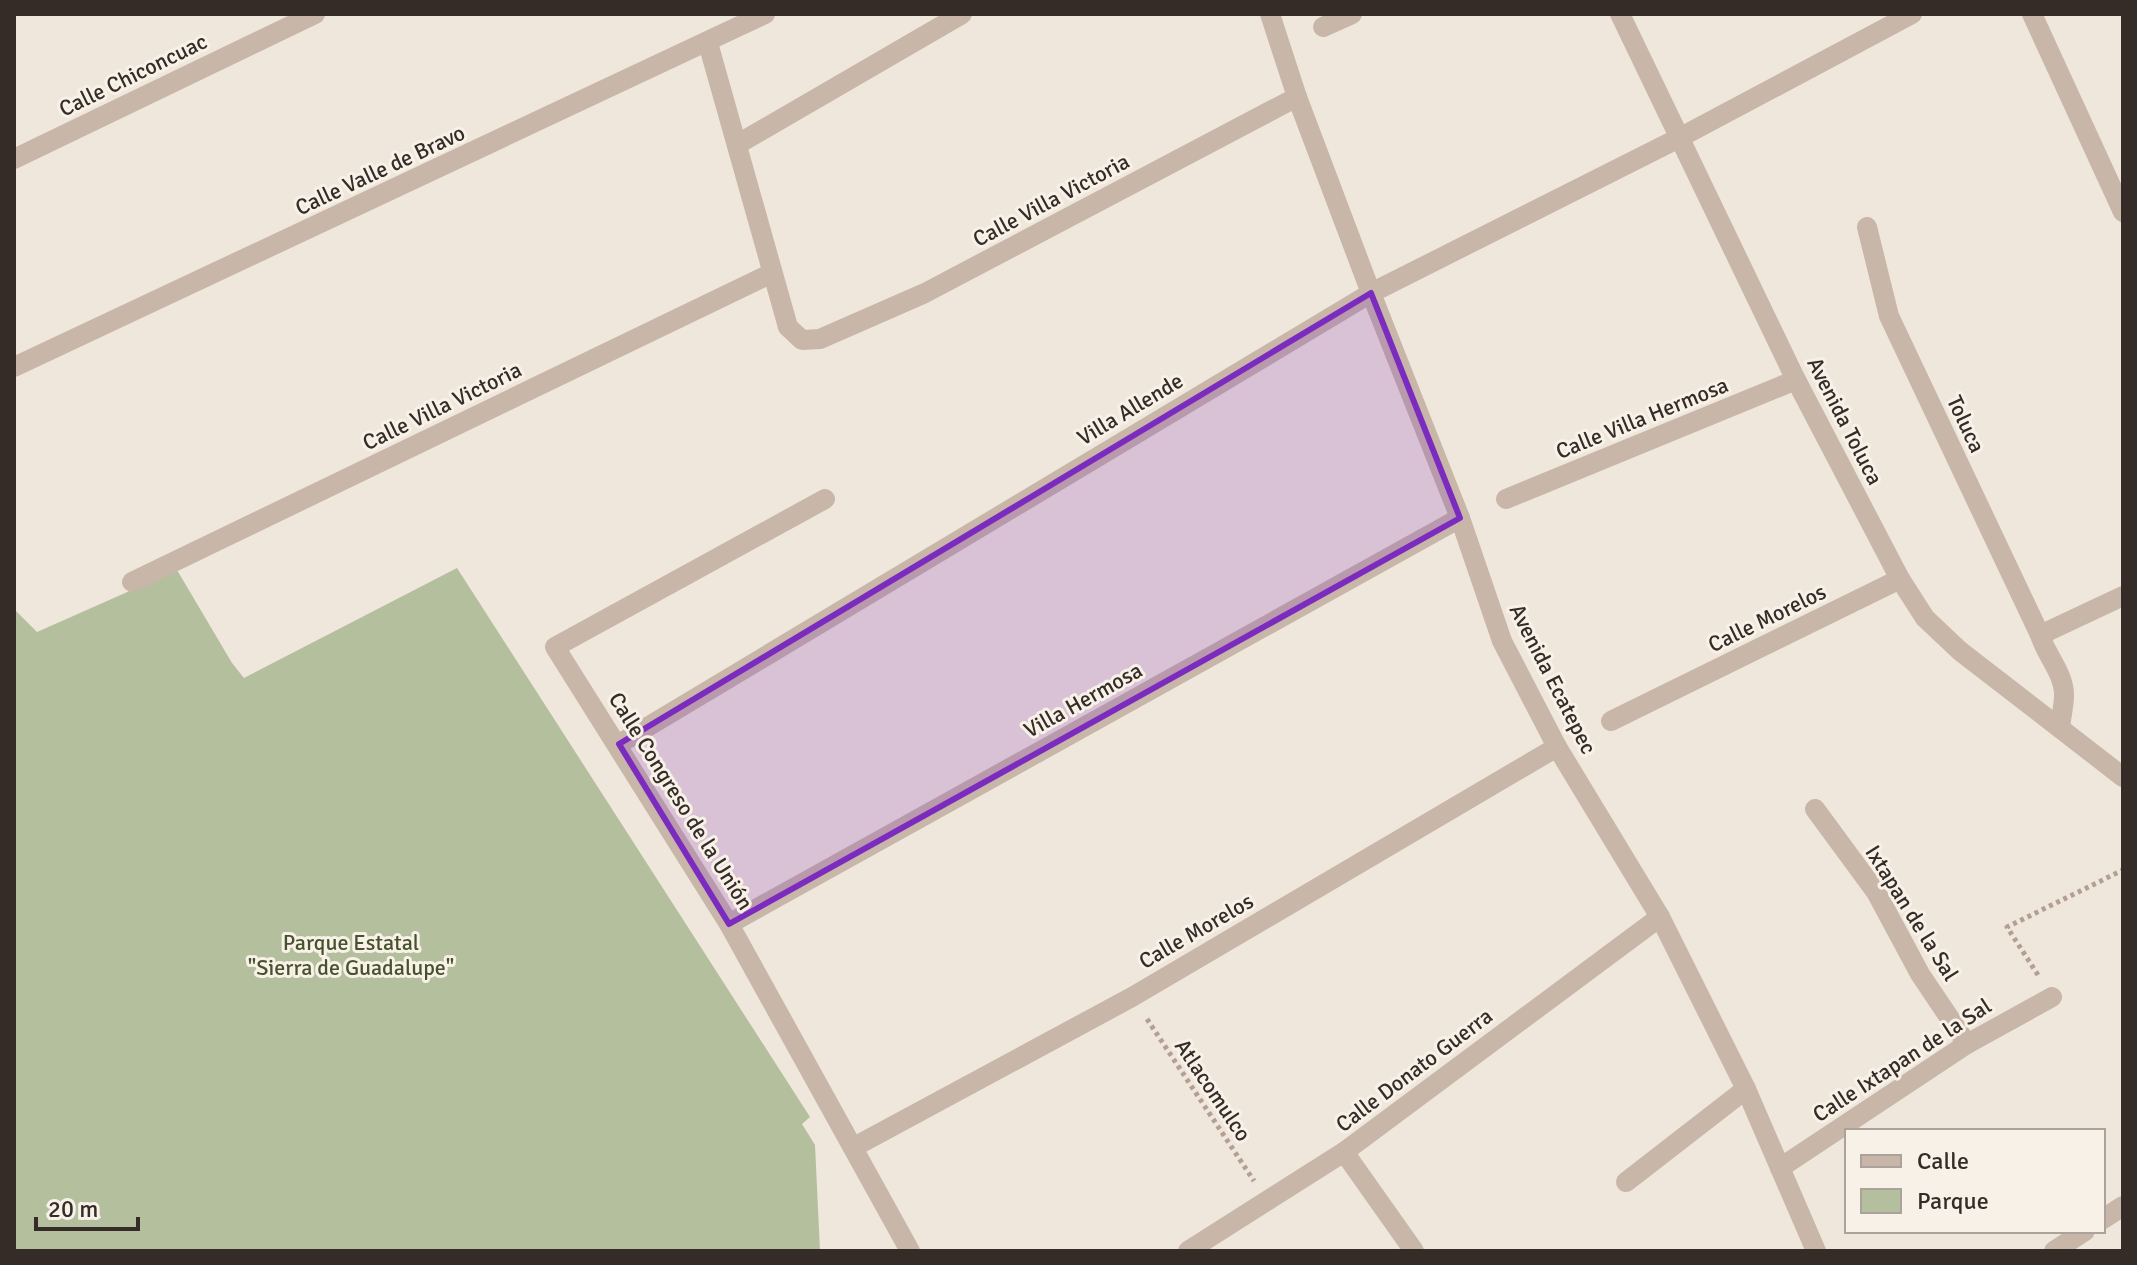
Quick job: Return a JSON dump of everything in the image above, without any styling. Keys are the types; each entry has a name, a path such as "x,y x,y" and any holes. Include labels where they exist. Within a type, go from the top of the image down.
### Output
{"street":[{"name":"Calle Chiconcuac","path":"14,159 315,14"},
{"name":"Calle Valle de Bravo","path":"14,367 765,14"},
{"path":"738,144 962,14"},
{"name":"Avenida Ecatepec","path":"1270,14 1297,97 1460,518 1502,641 1557,747 1660,917 1746,1089 1816,1251"},
{"path":"1323,27 1352,14"},
{"name":"Avenida Toluca","path":"1620,14 1796,380 1900,579 1925,618 1960,651 2123,777"},
{"name":"Villa Allende","path":"619,744 1371,293 1679,138 1912,14"},
{"path":"2032,14 2123,212"},
{"name":"Calle Villa Victoria","path":"708,43 788,327 802,340 820,339 925,293 1297,97"},
{"name":"Toluca","path":"1867,227 1889,316 2044,649 2055,666 2064,693 2060,728"},
{"name":"Calle Villa Victoria","path":"132,582 772,273"},
{"name":"Calle Villa Hermosa","path":"1506,499 1796,380"},
{"name":"Calle Congreso de la Unión","path":"825,499 555,647 619,744 729,924 910,1251"},
{"name":"Villa Hermosa","path":"729,924 1460,518"},
{"name":"Calle Morelos","path":"1611,721 1900,579"},
{"path":"2040,635 2123,596"},
{"name":"Calle Morelos","path":"854,1147 1132,997 1557,747"},
{"name":"Ixtapan de la Sal","path":"1815,809 1876,892 1920,974 1967,1044"},
{"name":"Calle Donato Guerra","path":"1188,1251 1344,1152 1660,917"},
{"name":"Calle Ixtapan de la Sal","path":"1780,1168 1967,1044 2052,997"},
{"path":"1626,1182 1746,1089"},
{"path":"1344,1152 1414,1251"},
{"path":"2105,1218 2123,1206"},
{"path":"2054,1251 2082,1233"}],"path":[{"path":"2052,997 2007,927 2123,870"},
{"name":"Atlacomulco","path":"1132,997 1268,1202"}],"highlighted area":[{"path":"1371,293 1460,518 729,924 619,744"}],"green space":[{"name":"Parque Estatal \"Sierra de Guadalupe\"","path":"457,568 810,1117 802,1124 815,1145 820,1251 14,1251 14,609 37,632 177,570 244,678"}]}
